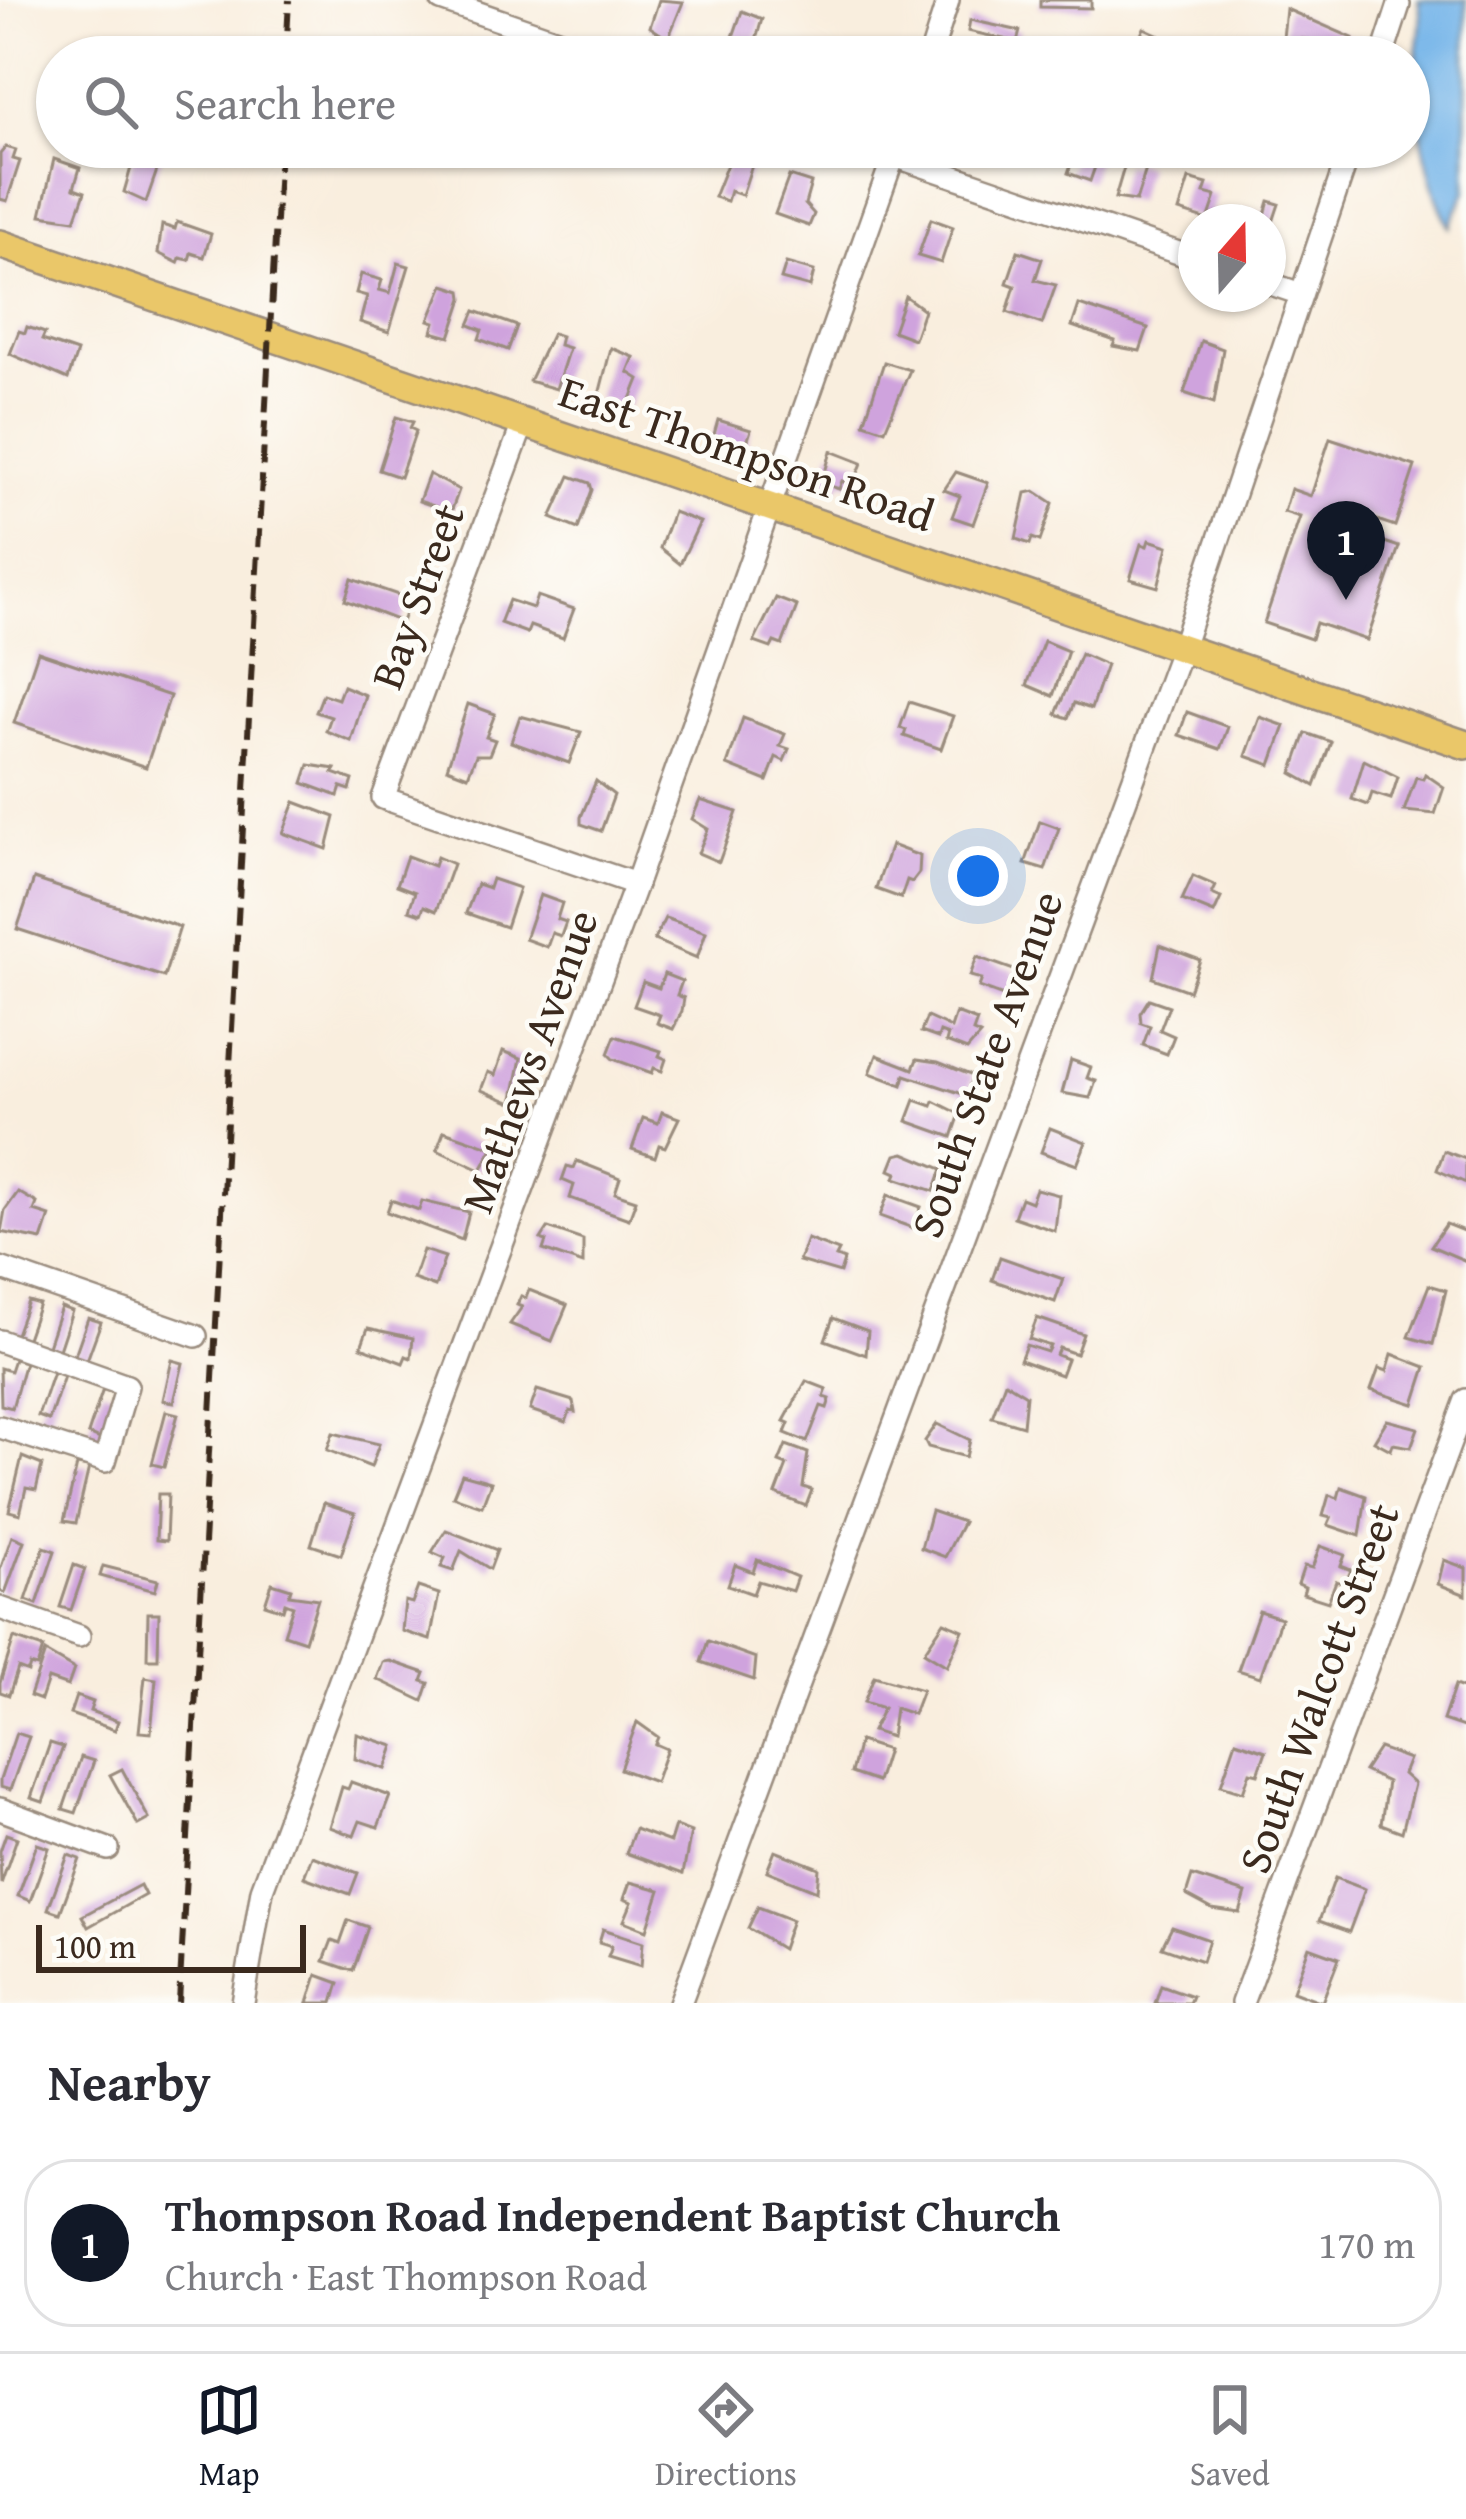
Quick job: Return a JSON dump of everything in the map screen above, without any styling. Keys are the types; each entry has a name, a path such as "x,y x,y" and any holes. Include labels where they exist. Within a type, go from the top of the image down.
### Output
{"main road":[{"name":"East Thompson Road","path":"0,244 1466,745"}],"street":[{"path":"441,0 545,36"},
{"path":"937,36 949,0"},
{"path":"1389,36 1399,5"},
{"name":"Mathews Avenue","path":"243,2003 262,1889 636,884 889,168"},
{"path":"942,168 1178,253"},
{"name":"South State Avenue","path":"680,2003 1182,648 1344,168"},
{"path":"1286,289 1301,294"},
{"name":"Bay Street","path":"524,421 383,798 636,884"},
{"path":"0,1268 196,1336"},
{"path":"0,1341 127,1386 105,1460 0,1427"},
{"name":"South Walcott Street","path":"1242,2003 1466,1400"},
{"path":"0,1608 79,1636"},
{"path":"0,1809 108,1849"}],"water":[{"path":"1418,0 1466,0 1466,190 1450,227 1429,168 1430,36 1419,36"}],"building":[{"path":"659,0 683,2 669,36 650,27"},
{"path":"1040,0 1091,0 1091,8 1040,7"},
{"path":"1286,9 1348,36 1283,36"},
{"path":"742,11 762,19 757,36 733,36"},
{"path":"970,20 1020,31 1019,36 990,36 968,31"},
{"path":"6,147 16,150 13,159 20,161 7,201 0,199 0,154"},
{"path":"52,168 80,168 74,188 85,192 75,220 41,215"},
{"path":"131,168 158,168 146,202 124,192"},
{"path":"726,168 751,168 742,195 730,191 727,201 714,197"},
{"path":"1070,168 1095,168 1090,181 1068,173"},
{"path":"1124,168 1146,168 1136,201 1115,198"},
{"path":"789,176 811,183 805,204 814,214 809,226 775,214"},
{"path":"1189,179 1207,184 1204,193 1216,196 1213,204 1181,204"},
{"path":"931,219 953,227 941,263 918,256"},
{"path":"177,222 211,234 204,257 191,253 189,260 180,258 178,263 158,253 162,225 175,229"},
{"path":"1018,251 1042,259 1035,280 1056,285 1042,324 1007,312 1015,286 1007,283"},
{"path":"398,263 409,266 389,332 360,322 367,296 356,293 361,274 382,280 379,290 390,293"},
{"path":"786,263 814,271 810,287 781,279"},
{"path":"444,285 462,291 463,298 450,337 432,332 435,322 429,320"},
{"path":"905,296 924,310 914,339 893,331"},
{"path":"1079,305 1148,328 1140,351 1113,346 1115,341 1072,326"},
{"path":"475,311 517,326 508,350 479,339 482,330 469,325"},
{"path":"27,327 45,333 42,340 77,352 68,379 10,354 19,331 25,333"},
{"path":"552,333 561,336 559,345 569,348 556,389 529,381"},
{"path":"1201,341 1223,349 1214,403 1184,393"},
{"path":"611,348 634,357 628,372 639,379 628,407 598,399"},
{"path":"884,362 910,370 885,430 864,423"},
{"path":"396,417 413,422 410,428 416,431 400,477 379,470"},
{"path":"718,420 751,430 743,455 711,445"},
{"path":"1330,438 1415,466 1395,526 1347,510 1341,527 1399,547 1367,640 1316,623 1311,639 1264,623 1300,517 1284,512 1291,489 1311,496"},
{"path":"831,451 862,463 853,485 842,481 839,489 822,483"},
{"path":"956,472 988,483 973,524 952,517 960,496 944,490"},
{"path":"429,474 459,490 451,512 419,501"},
{"path":"570,476 590,483 592,490 578,529 551,518"},
{"path":"1035,491 1053,503 1040,541 1032,538 1030,544 1016,539 1026,493"},
{"path":"673,512 700,522 680,564 660,548"},
{"path":"1149,540 1168,546 1158,587 1130,579 1141,544 1147,546"},
{"path":"352,579 404,597 409,602 402,622 345,600"},
{"path":"537,596 574,609 563,638 530,626 527,633 500,623 509,600 533,608"},
{"path":"776,598 797,606 782,645 774,642 771,648 754,642"},
{"path":"1044,641 1068,651 1053,696 1027,685"},
{"path":"38,652 170,696 146,767 14,723"},
{"path":"1081,654 1106,665 1091,709 1074,703 1068,718 1056,714"},
{"path":"343,686 365,695 351,741 326,731 331,717 316,712 323,694 338,699"},
{"path":"909,702 953,716 941,749 904,736 906,730 900,728"},
{"path":"468,704 495,714 486,737 495,740 489,755 476,755 468,776 447,768"},
{"path":"1187,712 1228,727 1220,749 1179,735"},
{"path":"520,716 581,732 569,763 511,742"},
{"path":"1260,717 1285,726 1271,765 1246,756"},
{"path":"743,718 785,734 780,746 789,749 784,761 776,757 767,781 727,765"},
{"path":"1306,733 1331,742 1315,786 1292,773"},
{"path":"1364,760 1398,777 1391,799 1372,793 1368,805 1352,799"},
{"path":"309,765 335,769 333,773 353,780 350,790 341,787 338,796 303,783"},
{"path":"1425,774 1444,787 1435,814 1404,811 1416,777 1423,779"},
{"path":"596,781 614,795 601,831 581,824"},
{"path":"700,800 737,812 719,862 698,853 708,829 692,819"},
{"path":"295,802 335,817 327,849 283,833"},
{"path":"1040,821 1059,828 1045,870 1025,864"},
{"path":"891,845 920,856 919,873 912,882 907,880 901,898 876,889"},
{"path":"407,856 434,866 437,857 453,864 436,911 424,906 421,914 409,910 415,892 397,885"},
{"path":"1193,876 1216,886 1212,894 1221,898 1214,913 1182,900"},
{"path":"34,879 180,927 164,977 17,929"},
{"path":"492,879 519,888 506,927 466,913 477,884 489,888"},
{"path":"540,895 562,903 557,919 566,922 561,936 552,933 547,947 525,939"},
{"path":"665,918 706,932 697,958 654,940"},
{"path":"1160,945 1200,960 1189,991 1153,978"},
{"path":"977,957 1014,970 1014,992 1009,990 1006,997 979,987 982,979 970,976"},
{"path":"664,974 682,981 677,995 684,998 682,1011 673,1029 657,1023 660,1015 634,1006 643,982 659,988"},
{"path":"1149,999 1169,1006 1160,1030 1174,1036 1167,1054 1143,1045 1150,1026 1141,1023 1140,1013"},
{"path":"956,1013 977,1021 973,1032 980,1035 967,1050 946,1042 948,1035 940,1032 938,1038 921,1032 927,1017 951,1028"},
{"path":"615,1036 661,1051 659,1056 666,1059 662,1071 654,1068 652,1073 613,1059 608,1054"},
{"path":"503,1051 521,1058 512,1103 481,1090 488,1072 495,1075"},
{"path":"877,1055 913,1069 917,1059 938,1062 973,1076 966,1095 905,1075 902,1085 870,1073"},
{"path":"1071,1060 1091,1067 1087,1078 1096,1081 1090,1098 1062,1093"},
{"path":"915,1100 932,1106 934,1101 960,1114 952,1137 907,1121"},
{"path":"662,1112 679,1118 665,1147 659,1145 655,1157 632,1149 643,1118 658,1123"},
{"path":"1050,1128 1086,1142 1077,1165 1041,1152"},
{"path":"444,1131 493,1148 481,1170 437,1150"},
{"path":"1444,1151 1466,1159 1466,1183 1437,1170"},
{"path":"904,1153 942,1169 934,1191 895,1178 897,1173 890,1170 896,1155"},
{"path":"577,1161 620,1178 615,1193 636,1200 629,1219 570,1198 574,1185 562,1180 567,1166 574,1168"},
{"path":"1036,1189 1059,1195 1055,1231 1014,1217 1021,1198 1031,1202"},
{"path":"18,1192 37,1203 34,1211 50,1216 42,1240 1,1232 5,1210"},
{"path":"888,1195 921,1207 913,1228 880,1216"},
{"path":"391,1200 419,1210 422,1201 469,1212 462,1240 387,1212"},
{"path":"1446,1224 1466,1232 1466,1261 1431,1246"},
{"path":"548,1228 583,1240 583,1264 543,1250 546,1241 541,1239"},
{"path":"807,1239 839,1251 836,1257 844,1260 840,1273 799,1261"},
{"path":"423,1250 445,1257 435,1287 413,1279"},
{"path":"1000,1257 1063,1279 1055,1302 992,1280"},
{"path":"1429,1285 1446,1290 1433,1344 1409,1337"},
{"path":"529,1290 567,1305 552,1341 510,1324 522,1307 517,1305 521,1296 526,1298"},
{"path":"28,1301 39,1304 26,1341 15,1337"},
{"path":"61,1307 72,1311 59,1350 48,1346"},
{"path":"88,1318 101,1322 86,1363 74,1358"},
{"path":"833,1318 868,1331 866,1355 825,1340"},
{"path":"1037,1318 1083,1334 1076,1354 1059,1348 1056,1355 1067,1359 1061,1375 1020,1360 1026,1345 1047,1352 1050,1346 1029,1339"},
{"path":"368,1328 413,1338 411,1358 406,1356 403,1363 361,1347"},
{"path":"1392,1354 1426,1367 1414,1404 1371,1390 1379,1368 1387,1371"},
{"path":"14,1359 25,1362 12,1408 1,1405 0,1368 10,1371"},
{"path":"172,1360 183,1363 174,1402 163,1400"},
{"path":"54,1369 65,1373 49,1420 38,1416"},
{"path":"806,1381 827,1389 824,1397 830,1399 827,1408 821,1406 807,1442 785,1433 789,1423 784,1421"},
{"path":"1005,1382 1026,1395 1023,1426 992,1417"},
{"path":"103,1389 115,1393 100,1439 88,1434"},
{"path":"537,1390 573,1401 575,1412 570,1411 566,1422 530,1410"},
{"path":"166,1411 178,1414 164,1467 152,1464"},
{"path":"1387,1420 1418,1428 1411,1447 1393,1444 1391,1450 1374,1441"},
{"path":"937,1424 970,1440 966,1457 928,1447 925,1441"},
{"path":"333,1433 379,1444 371,1467 327,1450"},
{"path":"786,1445 808,1453 803,1487 812,1490 806,1506 776,1494 787,1465 779,1462"},
{"path":"22,1457 42,1465 36,1490 26,1488 20,1514 9,1511"},
{"path":"77,1465 89,1467 76,1523 64,1521"},
{"path":"462,1474 491,1482 482,1506 453,1496"},
{"path":"1341,1487 1366,1496 1360,1536 1328,1525 1331,1518 1323,1516 1329,1495 1338,1498"},
{"path":"158,1494 168,1494 166,1541 156,1540"},
{"path":"324,1503 355,1513 341,1555 311,1545"},
{"path":"931,1511 963,1522 945,1557 921,1548"},
{"path":"446,1530 497,1550 490,1569 461,1551 453,1571 441,1567 445,1558 432,1552"},
{"path":"12,1536 24,1541 5,1593 0,1591 0,1570"},
{"path":"1320,1546 1345,1555 1341,1566 1351,1570 1345,1584 1336,1581 1328,1602 1303,1594 1305,1587 1298,1584 1304,1566 1312,1568"},
{"path":"44,1547 55,1551 37,1604 26,1600"},
{"path":"757,1560 797,1577 792,1591 758,1581 753,1594 728,1585 735,1565 753,1572"},
{"path":"1444,1560 1466,1568 1466,1595 1438,1584"},
{"path":"74,1565 85,1569 71,1610 60,1607"},
{"path":"103,1566 158,1580 155,1591 100,1576"},
{"path":"272,1583 291,1589 289,1595 318,1599 305,1641 284,1634 293,1606 285,1603 283,1610 265,1604"},
{"path":"418,1587 439,1594 430,1640 402,1631 405,1601 412,1603"},
{"path":"1259,1611 1281,1618 1260,1677 1238,1670"},
{"path":"148,1613 159,1613 158,1659 147,1659"},
{"path":"944,1622 963,1630 947,1666 924,1652"},
{"path":"14,1638 43,1648 37,1667 30,1665 28,1672 18,1668 9,1695 0,1692 0,1683"},
{"path":"708,1641 756,1658 754,1680 701,1662"},
{"path":"45,1652 74,1669 68,1686 48,1679 41,1700 30,1696"},
{"path":"383,1662 425,1673 422,1681 429,1683 423,1701 377,1679"},
{"path":"874,1676 922,1690 913,1714 895,1708 891,1737 872,1731 883,1708 864,1702"},
{"path":"145,1677 156,1679 151,1733 139,1732"},
{"path":"1455,1685 1466,1689 1466,1728 1443,1720"},
{"path":"76,1696 93,1702 90,1711 118,1721 115,1730 70,1714"},
{"path":"637,1722 658,1737 655,1744 667,1749 655,1782 620,1769"},
{"path":"16,1733 29,1737 10,1790 0,1787 0,1780"},
{"path":"357,1734 394,1746 386,1769 355,1759"},
{"path":"859,1741 887,1750 877,1782 851,1773"},
{"path":"1236,1741 1266,1751 1258,1774 1250,1772 1243,1792 1221,1785"},
{"path":"50,1743 63,1747 43,1802 31,1798"},
{"path":"1379,1748 1409,1759 1403,1774 1414,1784 1402,1832 1381,1824 1387,1782 1364,1771"},
{"path":"81,1757 94,1761 76,1813 63,1809"},
{"path":"122,1769 149,1819 138,1825 110,1775"},
{"path":"351,1782 390,1796 378,1827 360,1821 354,1836 330,1827 342,1787 348,1789"},
{"path":"675,1826 691,1832 683,1874 626,1853 635,1829 670,1842"},
{"path":"6,1834 17,1838 1,1884 0,1851"},
{"path":"37,1844 49,1848 30,1901 18,1896"},
{"path":"775,1851 819,1868 817,1891 767,1871"},
{"path":"68,1855 80,1859 60,1913 48,1909"},
{"path":"312,1856 358,1873 350,1894 304,1877"},
{"path":"1192,1876 1246,1893 1240,1913 1212,1909 1186,1895"},
{"path":"1335,1878 1365,1889 1349,1932 1319,1921"},
{"path":"630,1882 660,1890 647,1930 624,1921 632,1902 624,1899"},
{"path":"140,1885 145,1895 88,1927 82,1916"},
{"path":"758,1907 792,1920 782,1949 748,1928"},
{"path":"348,1920 368,1927 353,1971 324,1961 332,1940 340,1943"},
{"path":"1172,1927 1209,1940 1202,1961 1162,1947"},
{"path":"603,1929 643,1942 641,1966 608,1956 612,1946 599,1942"},
{"path":"1309,1947 1339,1958 1322,2002 1293,1991"},
{"path":"317,1975 339,1983 333,2003 308,2003"},
{"path":"1161,1985 1192,1996 1189,2003 1155,2003"}],"railway":[{"path":"287,36 289,0"},
{"path":"179,2003 279,168"}],"place":[{"name":"Thompson Road Independent Baptist Church","path":"1346,600"}]}
